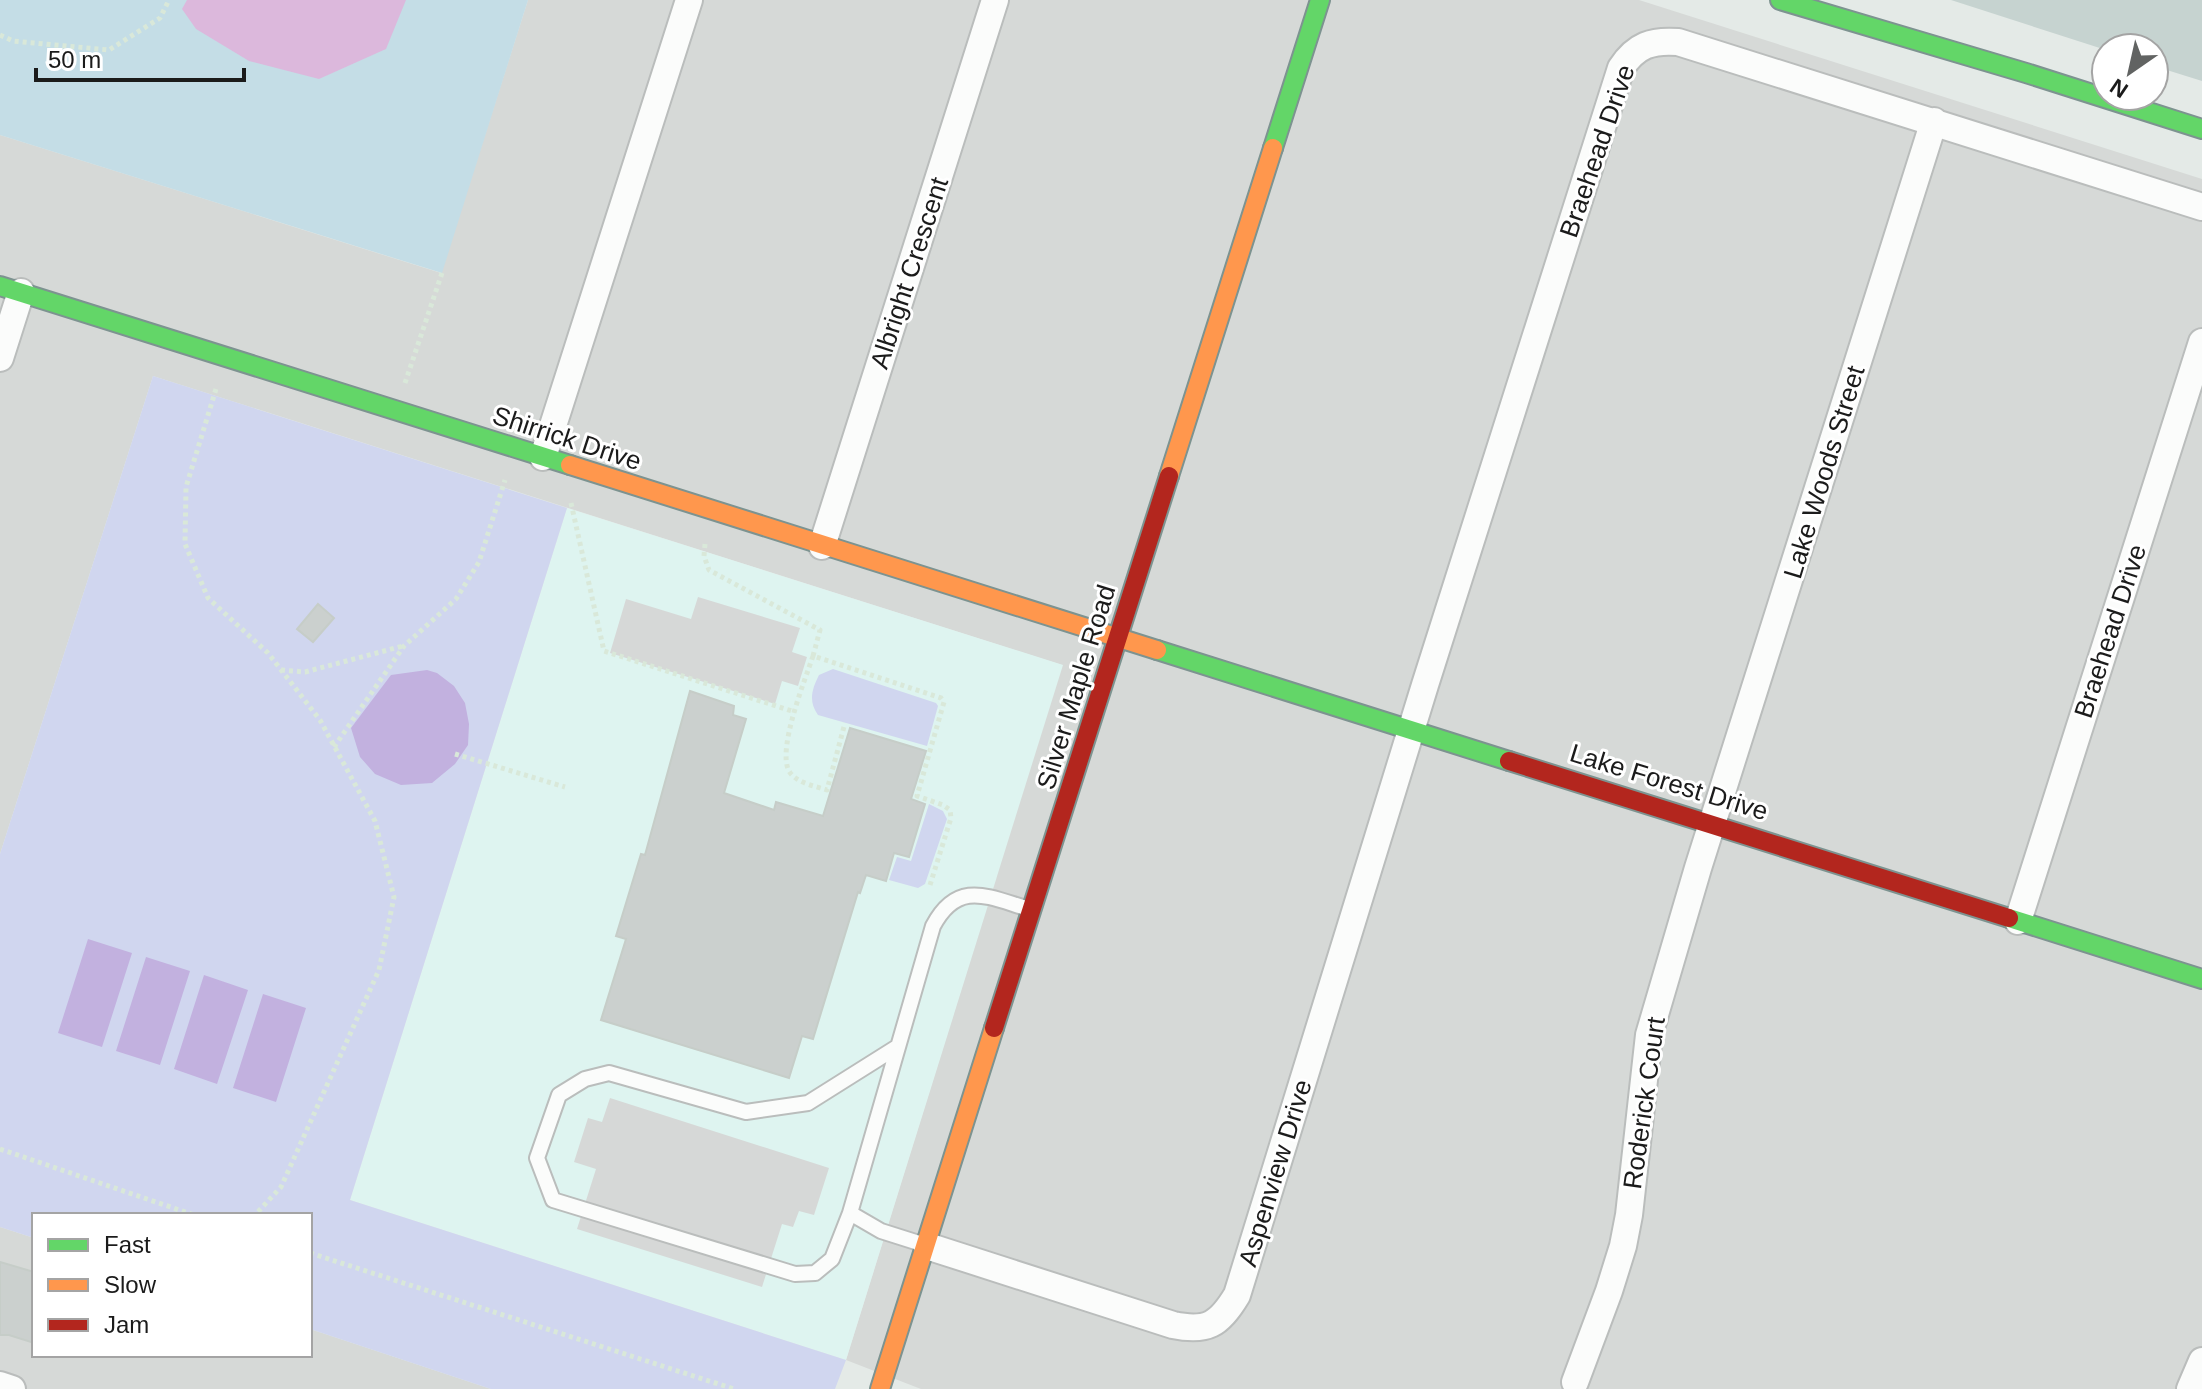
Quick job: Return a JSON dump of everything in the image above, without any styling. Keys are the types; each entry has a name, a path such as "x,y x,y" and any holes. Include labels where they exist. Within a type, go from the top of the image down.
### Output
{"street":[{"path":"543,457 689,0"},
{"name":"Albright Crescent","path":"822,546 995,0"},
{"name":"Silver Maple Road","path":"880,1389 1320,0"},
{"path":"1780,0 2202,129"},
{"name":"Braehead Drive","path":"1412,729 1621,68 1630,54 1642,45 1659,40 1678,42 2202,207"},
{"name":"Lake Woods Street","path":"1713,823 1934,121"},
{"path":"0,358 10,289"},
{"name":"Shirrick Drive","path":"10,289 1119,638"},
{"name":"Braehead Drive","path":"2018,921 2202,342"},
{"name":"Lake Forest Drive","path":"1119,638 2202,979"},
{"name":"Aspenview Drive","path":"927,1246 1173,1325 1193,1329 1212,1325 1226,1314 1241,1284 1412,729"},
{"name":"Roderick Court","path":"1575,1382 1623,1246 1649,1035 1713,823"},
{"path":"2190,1389 2202,1361"},
{"path":"0,1385 12,1389"}],"lane":[{"path":"897,1047 808,1103 746,1112 609,1073 585,1079 559,1095 537,1158 553,1200 795,1274 815,1273 832,1259 850,1213 933,926 941,910 953,899 982,895 1033,911"},
{"path":"850,1213 881,1231 927,1246"}],"path":[{"path":"0,35 13,41 109,50 160,18 169,0"},
{"path":"396,411 442,273"},
{"path":"216,389 186,487 185,544 208,598 268,653 320,720 375,821 394,897 379,970 281,1187 257,1213"},
{"path":"334,747 404,646 456,599 479,562 505,480"},
{"path":"571,503 604,651 795,712"},
{"path":"705,544 704,556 709,570 820,630 785,755 789,772 803,782 827,790 845,723"},
{"path":"281,670 305,672 404,646"},
{"path":"813,656 941,698 944,702 917,796 950,810 951,818 930,885"},
{"path":"455,754 565,787"},
{"path":"0,1149 188,1213"},
{"path":"312,1254 734,1389"}],"shaded area":[{"path":"0,0 528,0 442,273 0,135"},
{"path":"187,0 406,0 386,49 319,79 249,61 196,29 182,9"},
{"path":"528,0 1639,0 2202,179 2202,1389 921,1389 846,1360 1062,665 153,376 0,854 0,135 441,273"},
{"path":"1951,0 2202,0 2202,81 2170,71 2170,32 2090,32 2090,45"},
{"path":"153,376 567,508 350,1200 846,1360 835,1389 491,1389 312,1330 312,1213 32,1213 32,1237 0,1227 0,854"},
{"path":"567,508 1063,665 846,1360 350,1200"},
{"path":"698,597 800,628 792,652 807,657 798,686 782,681 775,704 610,653 626,599 691,619"},
{"path":"833,669 936,703 938,706 927,746 818,715 812,700 814,685 819,675"},
{"path":"427,670 437,673 454,686 465,703 469,724 468,745 455,764 432,783 401,785 375,774 360,757 351,728 391,675"},
{"path":"929,804 943,811 947,819 925,884 918,888 889,880 897,857 911,861"},
{"path":"88,939 132,953 102,1047 58,1033"},
{"path":"146,957 190,971 160,1065 116,1051"},
{"path":"204,975 248,990 217,1084 174,1069"},
{"path":"263,994 306,1008 276,1102 233,1088"},
{"path":"610,1098 829,1168 814,1215 799,1211 793,1227 782,1224 762,1287 577,1229 596,1169 574,1162 588,1118 602,1122"},
{"path":"0,1227 32,1237 32,1357 312,1357 312,1330 491,1389 0,1389"}],"building":[{"path":"318,604 334,618 313,642 297,629"},
{"path":"690,691 734,706 733,715 746,719 724,793 774,810 776,802 823,816 850,728 926,751 911,799 925,804 909,857 894,853 886,881 866,875 813,1039 802,1036 789,1078 601,1020 626,939 616,936 641,854 645,855"},
{"path":"0,1262 32,1271 32,1342 0,1335"}],"traffic: fast":[{"path":"1273,148 1320,0"},
{"path":"1780,0 2202,129"},
{"path":"0,286 570,465"},
{"path":"1157,650 1509,761"},
{"path":"2009,918 2202,979"}],"traffic: slow":[{"path":"1169,476 1273,148"},
{"path":"570,465 1157,650"},
{"path":"880,1389 994,1028"}],"traffic: jam":[{"path":"994,1028 1169,476"},
{"path":"1509,761 2009,918"}]}
